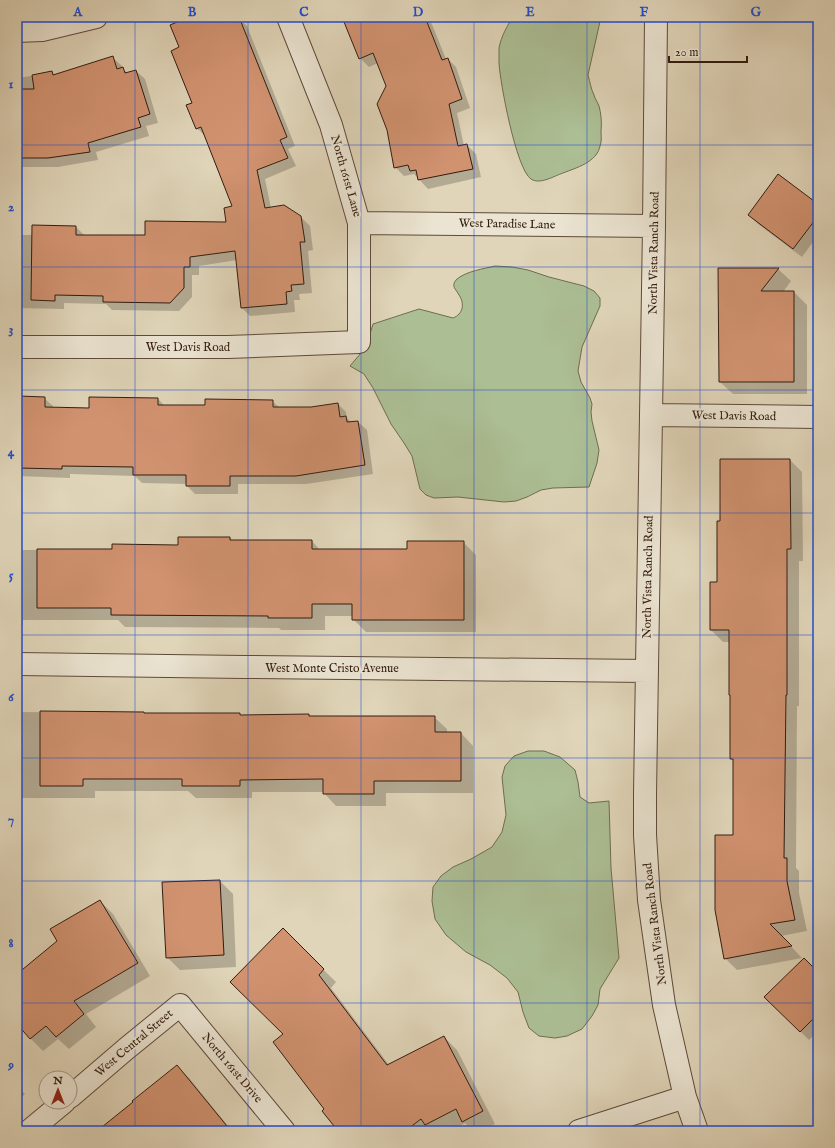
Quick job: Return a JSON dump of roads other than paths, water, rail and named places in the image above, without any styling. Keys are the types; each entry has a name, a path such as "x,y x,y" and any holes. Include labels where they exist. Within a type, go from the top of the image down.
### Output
{"street":[{"path":"17,31 42,30 96,17"},
{"name":"North 161st Lane","path":"288,17 331,125 359,223 359,342"},
{"name":"North Vista Ranch Road","path":"656,17 645,835 649,900 664,1005 685,1097 697,1131"},
{"name":"West Paradise Lane","path":"359,223 654,226"},
{"name":"West Davis Road","path":"17,348 228,347 359,342"},
{"name":"West Davis Road","path":"651,415 818,416"},
{"name":"West Monte Cristo Avenue","path":"17,664 252,668 647,671"},
{"name":"West Central Street","path":"78,1090 126,1048 180,1006"},
{"name":"North 161st Drive","path":"180,1006 284,1131"},
{"path":"579,1131 685,1097"},
{"path":"29,1131 54,1110"}]}
